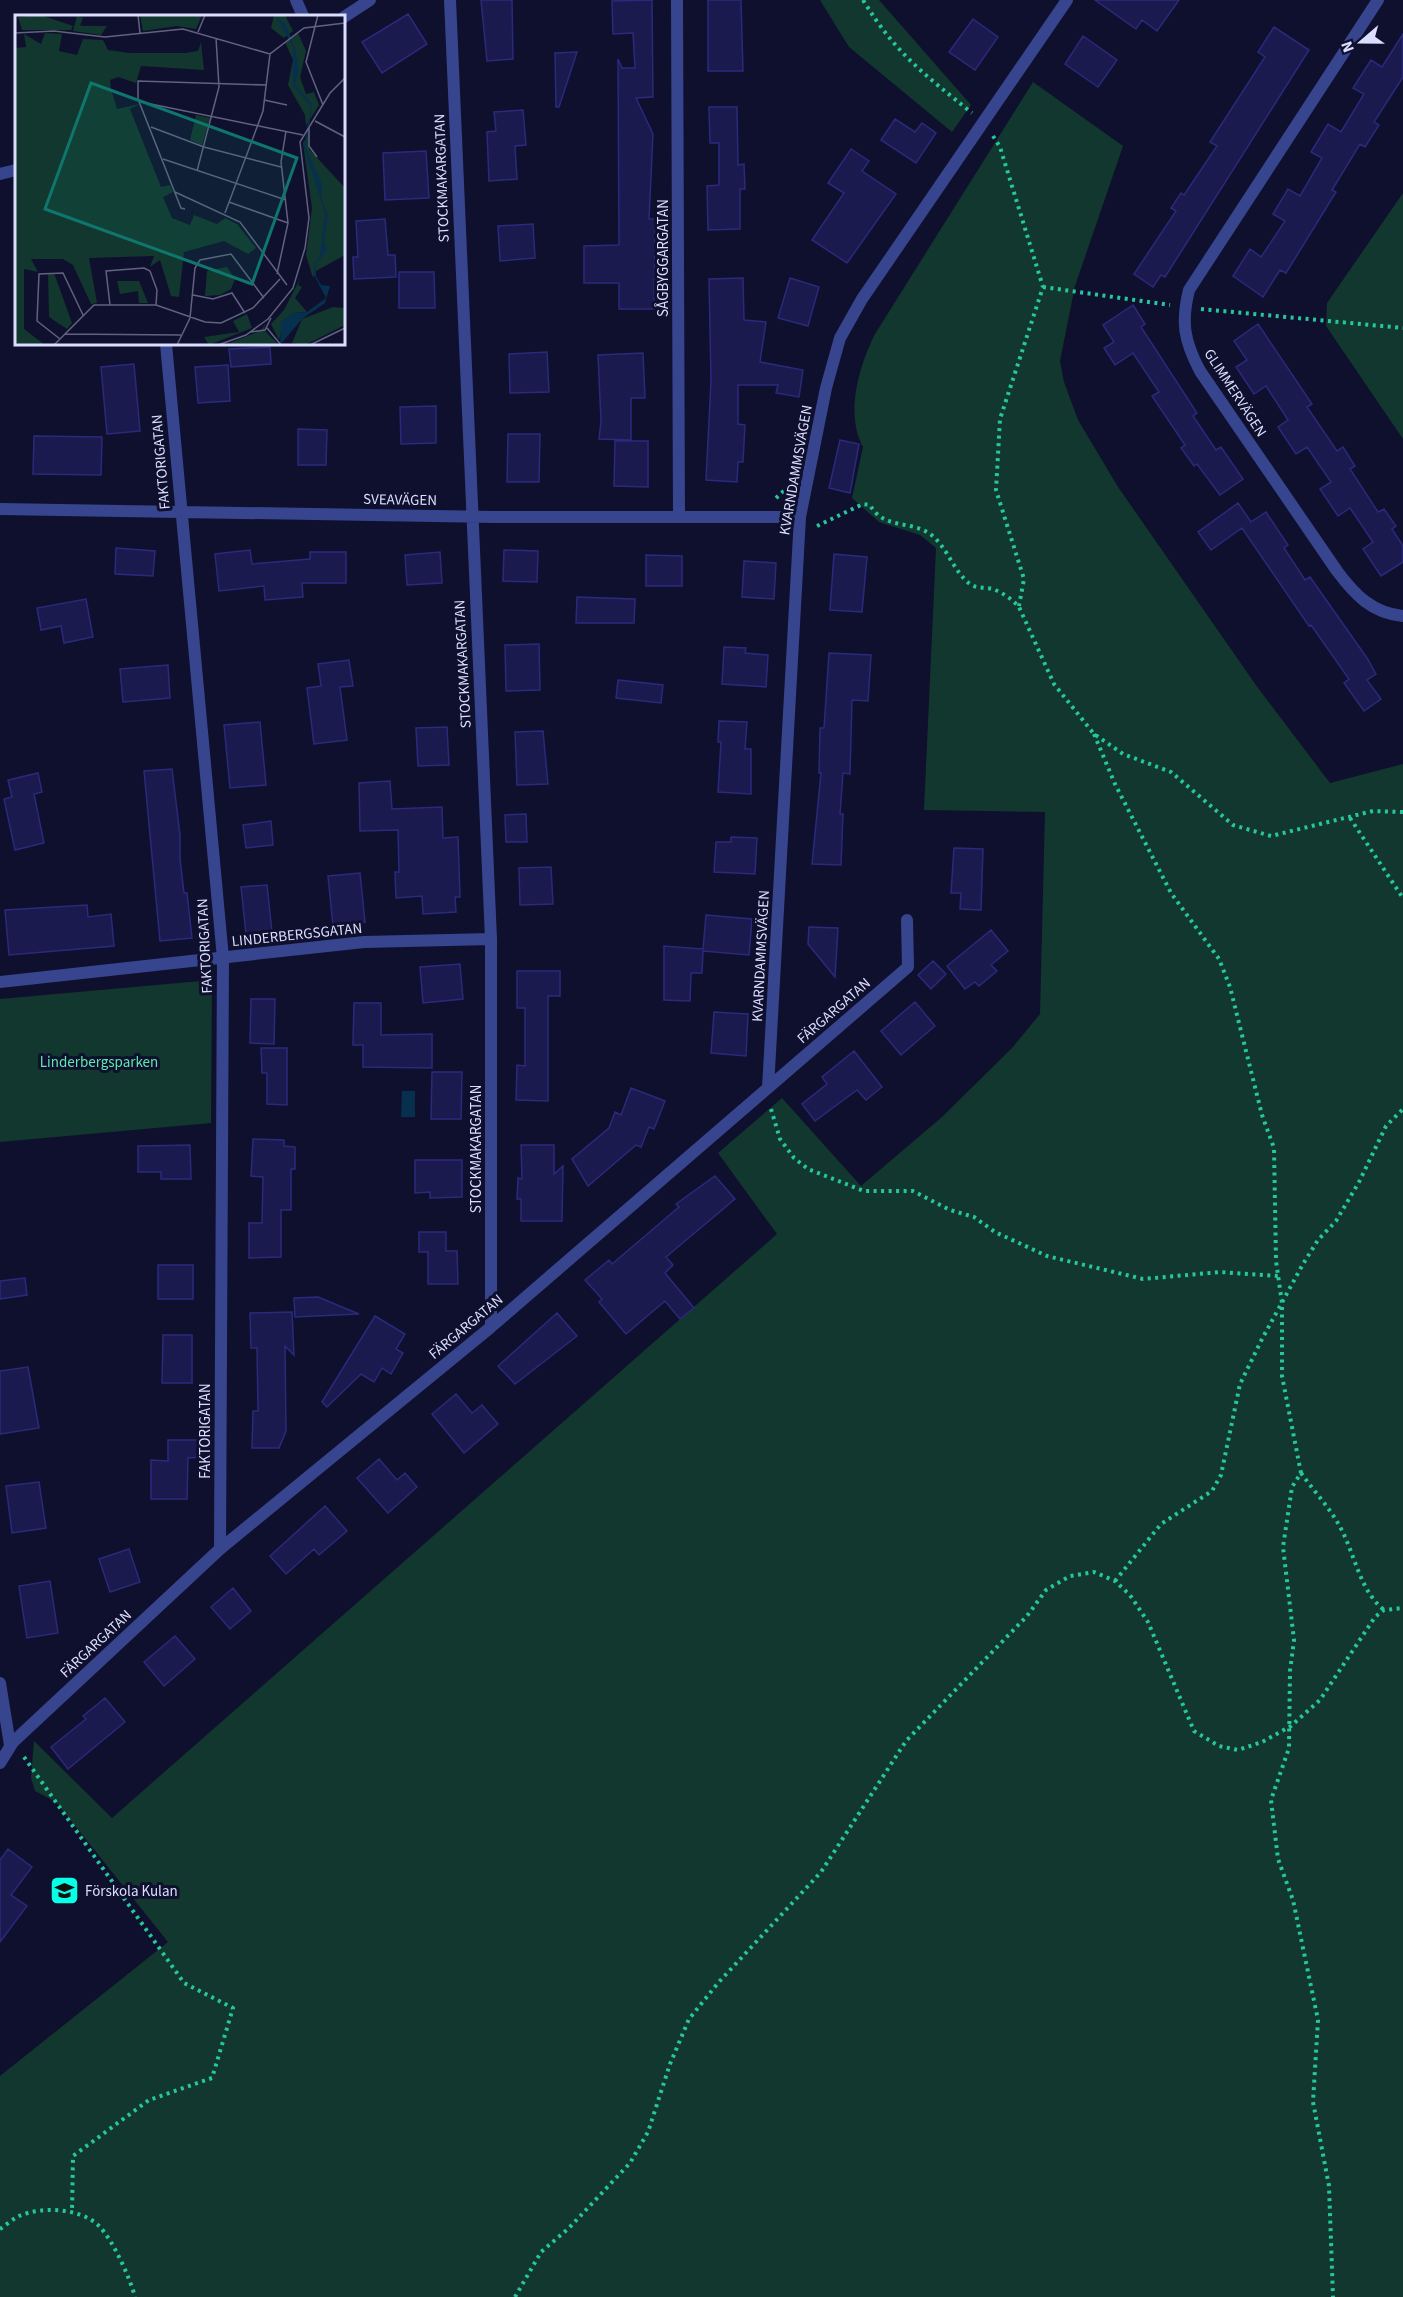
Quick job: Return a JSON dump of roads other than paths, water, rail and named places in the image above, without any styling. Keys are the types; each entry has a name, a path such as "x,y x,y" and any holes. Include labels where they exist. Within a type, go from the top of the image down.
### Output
{"street":[{"path":"296,0 303,15"},
{"path":"345,16 370,0"},
{"name":"STOCKMAKARGATAN","path":"450,0 490,939 491,1326"},
{"name":"SÅGBYGGARGATAN","path":"677,0 679,517"},
{"name":"KVARNDAMMSVÄGEN","path":"768,1088 800,518 826,388 840,338 862,299 1067,0"},
{"name":"GLIMMERVÄGEN","path":"1378,0 1189,290 1184,328 1188,349 1200,371 1337,571 1354,593 1372,608 1403,616"},
{"path":"0,174 15,170"},
{"name":"FAKTORIGATAN","path":"166,345 223,958 220,1549"},
{"name":"SVEAVÄGEN","path":"0,509 800,518"},
{"name":"FÄRGARGATAN","path":"0,1763 12,1743 220,1549 491,1326 908,968 907,920"},
{"name":"LINDERBERGSGATAN","path":"0,982 364,942 490,939"},
{"path":"0,1683 12,1743"}],"water":[{"path":"402,1091 415,1091 415,1117 401,1117"}],"place":[{"name":"Förskola Kulan","path":"64,1891"}],"park label":[{"name":"Linderbergsparken","path":"99,1062"}]}
